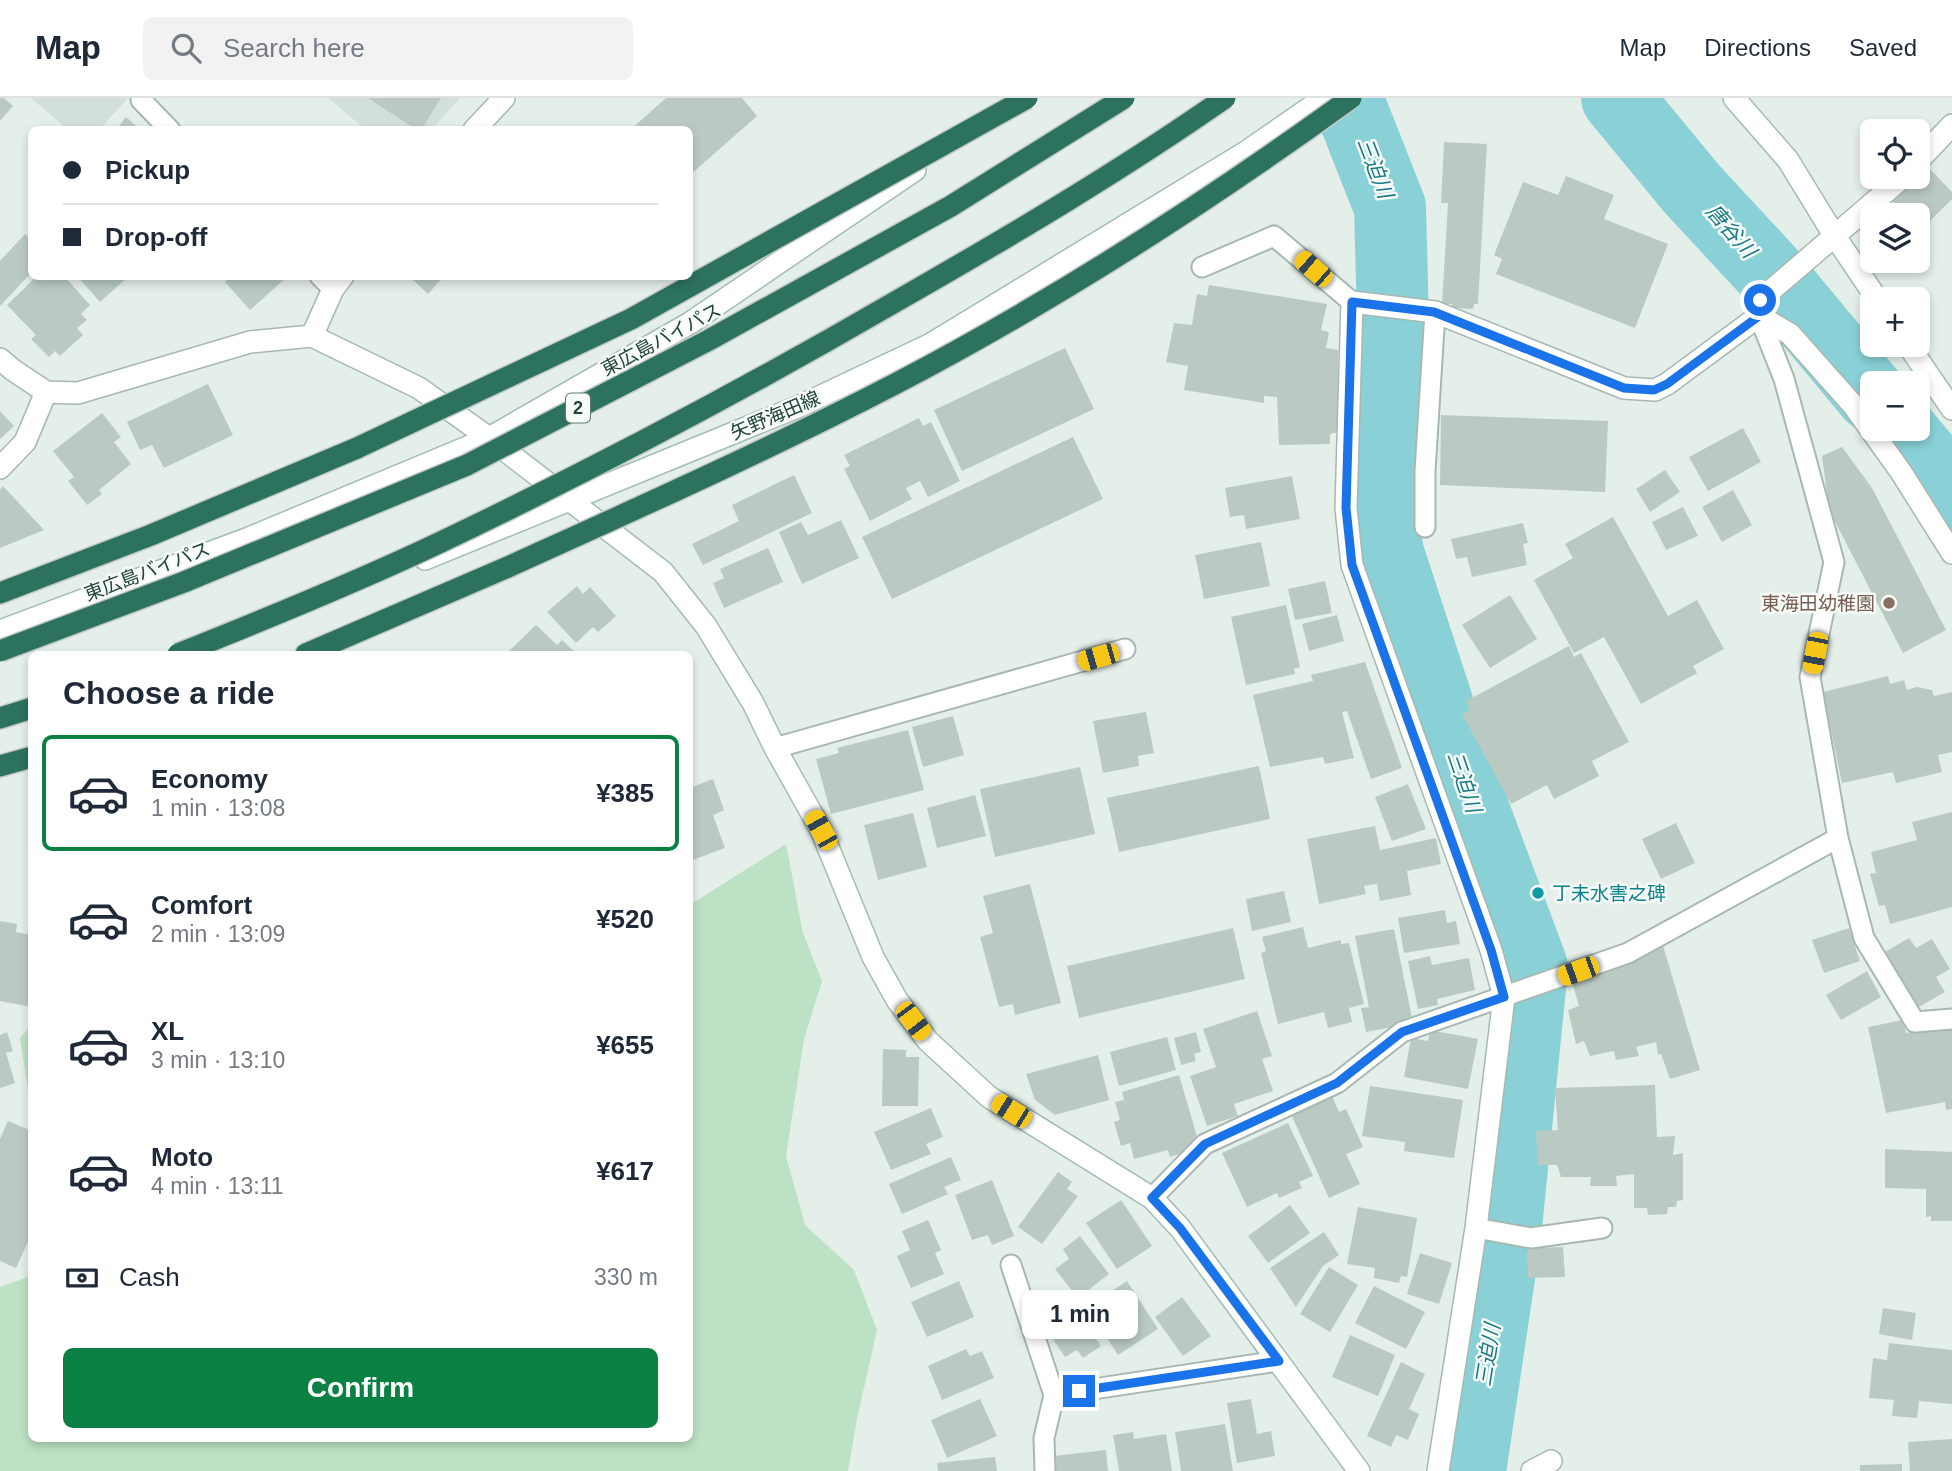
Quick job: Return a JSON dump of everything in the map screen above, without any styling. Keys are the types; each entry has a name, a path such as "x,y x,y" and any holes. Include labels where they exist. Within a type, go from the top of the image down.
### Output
{"highway":[{"path":"0,593 151,535 357,448 631,319 1027,98"},
{"name":"東広島バイパス","path":"0,651 184,582 467,465 709,340 951,206 1124,98"},
{"path":"186,651 293,608 439,543 701,412 987,249 1150,150 1225,98"},
{"path":"313,651 727,468 895,384 1034,306 1172,221 1351,98"},
{"path":"0,718 28,709"},
{"path":"0,766 28,758"}],"street":[{"path":"478,126 504,98"},
{"path":"0,631 249,538 489,438 690,323 1017,98"},
{"path":"1734,98 1788,160 1869,287"},
{"name":"矢野海田線","path":"194,651 571,501 802,405 931,344 1246,152 1321,100"},
{"path":"1930,148 1952,125"},
{"path":"1438,1471 1483,1229 1510,994 1486,937 1352,565 1346,508 1358,303 1434,312 1624,388 1654,390 1667,384 1760,308 1834,234 1888,189"},
{"path":"313,336 332,281"},
{"path":"1760,308 1790,334 1853,405 1952,553"},
{"path":"0,359 46,392 78,393 250,342 313,336 419,388 489,438 663,572 706,626 753,703 821,830 873,957 897,1000 928,1041 989,1097 1152,1198 1180,1228 1359,1471"},
{"path":"1916,357 1952,409"},
{"path":"0,468 25,442 46,392"},
{"path":"0,729 28,718"},
{"path":"1532,1471 1552,1461"}],"lane":[{"path":"141,100 166,126"},
{"path":"1202,267 1274,236 1358,303"},
{"path":"1760,308 1784,379 1833,562 1810,677 1839,838 1864,938 1915,1022 1952,1019"},
{"path":"1425,527 1425,471 1434,312"},
{"path":"775,748 1125,649"},
{"path":"1152,1198 1205,1144 1337,1083 1402,1032 1628,953 1839,838"},
{"path":"1483,1229 1531,1238 1602,1228"},
{"path":"1012,1265 1054,1395 1044,1438 1045,1471"},
{"path":"1054,1395 1279,1361"}],"shaded area":[{"path":"31,98 128,98 103,126 63,126"},
{"path":"328,98 460,98 435,126 361,126"}],"green space":[{"path":"786,844 803,933 822,981 804,1039 786,1156 805,1225 854,1270 877,1330 848,1471 0,1471 0,1287 28,1277 28,1442 693,1442 693,903"},
{"path":"28,1029 28,1090 20,1038"}],"building":[{"path":"0,98 13,106 0,121"},
{"path":"368,98 441,98 424,126 411,126"},
{"path":"666,98 742,98 757,116 693,172 693,126 634,126"},
{"path":"126,117 136,126 119,126"},
{"path":"1444,142 1487,144 1478,304 1474,304 1473,309 1452,308 1452,304 1442,304 1448,203 1441,203"},
{"path":"1930,169 1952,192 1952,199 1930,221 1930,203 1892,201 1905,189 1930,189"},
{"path":"1566,176 1614,195 1604,219 1668,244 1635,328 1496,274 1502,259 1494,255 1523,182 1558,195"},
{"path":"25,234 28,237 28,276 0,306 0,261"},
{"path":"33,280 68,280 90,305 81,314 87,320 77,328 83,335 60,356 55,351 49,357 31,339 36,335 7,305"},
{"path":"81,280 125,280 100,302"},
{"path":"227,280 284,280 250,310 225,282"},
{"path":"413,280 440,280 428,294"},
{"path":"1209,285 1327,304 1321,330 1329,332 1326,348 1338,350 1338,432 1330,434 1330,444 1279,445 1277,397 1264,396 1264,403 1184,390 1188,366 1166,362 1174,323 1192,325 1197,294 1207,296"},
{"path":"1065,348 1094,409 962,471 934,410"},
{"path":"208,384 233,435 164,468 152,445 140,450 127,422"},
{"path":"0,411 14,426 0,439"},
{"path":"102,413 121,437 114,442 131,464 99,490 102,494 87,505 68,481 74,477 53,451"},
{"path":"1441,415 1608,421 1605,492 1440,485"},
{"path":"919,418 923,426 931,422 960,481 928,497 920,481 906,488 912,499 870,521 844,469 850,466 844,455"},
{"path":"1743,428 1761,462 1708,491 1689,457"},
{"path":"1073,437 1103,499 892,599 862,537"},
{"path":"1842,447 1872,488 1946,630 1903,653 1829,510 1822,456"},
{"path":"1665,470 1680,492 1650,512 1636,489"},
{"path":"794,475 812,513 703,565 692,544 739,521 732,505"},
{"path":"1292,476 1300,519 1246,529 1244,515 1230,517 1225,488"},
{"path":"3,486 44,530 0,548 0,490"},
{"path":"1733,490 1752,525 1722,542 1702,507"},
{"path":"1683,507 1698,536 1666,550 1652,522"},
{"path":"1613,517 1668,616 1697,600 1724,649 1693,666 1697,673 1641,704 1604,637 1574,653 1534,580 1573,558 1565,544"},
{"path":"841,520 859,558 802,584 779,532 801,522 808,535"},
{"path":"1523,523 1528,543 1523,544 1527,565 1472,577 1467,557 1456,559 1451,539"},
{"path":"1261,542 1270,586 1204,599 1195,555"},
{"path":"768,548 783,582 724,608 713,583 724,578 720,569"},
{"path":"1325,581 1332,613 1295,620 1288,589"},
{"path":"577,586 583,594 590,587 616,616 598,632 593,627 576,643 547,612"},
{"path":"1510,595 1537,639 1490,668 1462,625"},
{"path":"1286,605 1300,667 1294,669 1295,674 1246,685 1231,617"},
{"path":"1337,615 1344,641 1309,651 1302,624"},
{"path":"536,625 557,645 562,640 574,651 509,651"},
{"path":"1569,646 1574,657 1581,653 1629,742 1592,761 1599,776 1554,799 1547,785 1511,804 1462,714 1470,710 1466,701"},
{"path":"1365,662 1402,768 1371,779 1347,711 1342,712 1354,758 1325,764 1323,757 1270,767 1253,695 1313,681 1311,675"},
{"path":"1888,676 1890,684 1904,680 1907,690 1917,687 1932,690 1934,696 1952,692 1952,752 1938,755 1942,772 1896,783 1893,772 1842,783 1823,692"},
{"path":"1146,712 1154,753 1138,756 1139,766 1103,773 1093,721"},
{"path":"953,716 964,755 923,767 912,727"},
{"path":"908,730 924,790 831,814 816,759 839,753 837,748"},
{"path":"1259,766 1270,819 1119,852 1107,798"},
{"path":"1080,767 1095,834 995,857 980,789"},
{"path":"713,779 724,810 713,815 725,848 693,860 693,787"},
{"path":"1408,784 1426,829 1392,841 1375,797"},
{"path":"975,795 986,836 937,848 927,808"},
{"path":"1952,812 1952,907 1890,924 1885,905 1879,906 1870,874 1876,873 1871,852 1917,840 1912,822"},
{"path":"913,813 927,867 878,880 864,825"},
{"path":"1676,823 1695,863 1661,879 1642,839"},
{"path":"1375,826 1380,850 1436,838 1441,864 1407,871 1411,895 1380,901 1377,884 1364,886 1366,894 1319,904 1307,839"},
{"path":"1030,884 1061,1003 1015,1015 1013,1004 999,1007 980,937 993,933 983,896"},
{"path":"1284,891 1291,922 1252,931 1246,899"},
{"path":"1445,910 1447,923 1456,921 1460,944 1404,953 1398,918"},
{"path":"0,921 17,924 16,932 28,934 28,1006 0,1001"},
{"path":"1303,927 1308,948 1341,940 1341,944 1349,943 1364,1004 1349,1008 1352,1022 1328,1028 1324,1012 1278,1024 1261,953 1266,951 1262,937"},
{"path":"1233,928 1245,979 1079,1018 1067,966"},
{"path":"1849,928 1860,961 1824,973 1812,940"},
{"path":"1394,929 1413,1023 1366,1032 1361,1008 1369,1007 1355,936"},
{"path":"1909,938 1916,948 1932,939 1950,969 1936,977 1945,992 1915,1009 1878,956"},
{"path":"1662,942 1700,1070 1670,1079 1661,1054 1658,1055 1656,1042 1636,1047 1639,1056 1616,1060 1614,1051 1590,1056 1584,1041 1576,1044 1568,1010 1579,1006 1573,985"},
{"path":"1430,956 1432,965 1469,958 1475,990 1437,999 1438,1005 1418,1009 1408,961"},
{"path":"1867,971 1881,997 1841,1020 1826,995"},
{"path":"1257,1011 1272,1056 1262,1059 1273,1091 1234,1104 1238,1116 1207,1126 1190,1076 1216,1067 1203,1029"},
{"path":"1903,1020 1906,1033 1952,1024 1952,1109 1946,1110 1945,1102 1886,1113 1868,1027"},
{"path":"1430,1030 1478,1039 1468,1089 1404,1077 1411,1038 1428,1041"},
{"path":"7,1032 13,1051 6,1053 15,1083 0,1088 0,1035"},
{"path":"1196,1032 1201,1052 1194,1054 1196,1061 1181,1065 1174,1038"},
{"path":"1167,1037 1176,1070 1119,1086 1110,1052"},
{"path":"883,1049 906,1050 906,1057 919,1057 918,1106 882,1106"},
{"path":"1098,1055 1109,1100 1055,1115 1035,1100 1026,1074"},
{"path":"1179,1075 1198,1140 1191,1142 1193,1150 1170,1157 1168,1150 1134,1159 1130,1143 1121,1146 1114,1122 1120,1120 1115,1102 1124,1100 1122,1092"},
{"path":"1655,1085 1657,1137 1675,1136 1673,1155 1683,1153 1683,1200 1677,1201 1676,1207 1668,1207 1667,1214 1648,1215 1647,1208 1634,1208 1634,1174 1616,1176 1617,1186 1590,1186 1591,1177 1561,1177 1557,1165 1538,1165 1536,1131 1558,1130 1555,1088"},
{"path":"1370,1086 1463,1100 1454,1158 1404,1151 1405,1142 1362,1136"},
{"path":"1332,1096 1339,1112 1346,1109 1363,1147 1346,1154 1360,1184 1329,1198 1291,1114"},
{"path":"931,1108 943,1137 926,1144 931,1154 891,1170 874,1132"},
{"path":"8,1121 28,1129 28,1242 16,1268 0,1261 0,1139"},
{"path":"1288,1123 1313,1176 1299,1182 1302,1188 1279,1198 1277,1193 1247,1207 1222,1153"},
{"path":"1885,1149 1952,1152 1952,1221 1931,1221 1931,1216 1926,1217 1926,1189 1885,1188"},
{"path":"951,1157 961,1180 944,1187 948,1194 902,1214 889,1184"},
{"path":"1058,1172 1072,1182 1067,1189 1078,1196 1042,1244 1018,1227"},
{"path":"992,1180 1014,1236 992,1245 988,1235 972,1240 955,1195"},
{"path":"1121,1200 1152,1246 1117,1269 1086,1223"},
{"path":"1290,1205 1310,1233 1268,1263 1248,1236"},
{"path":"1358,1207 1417,1218 1407,1277 1401,1276 1399,1283 1374,1278 1375,1268 1347,1264"},
{"path":"928,1220 941,1250 935,1253 944,1274 911,1288 897,1256 910,1250 902,1231"},
{"path":"1324,1232 1339,1255 1323,1266 1296,1307 1270,1268"},
{"path":"1080,1236 1109,1274 1078,1298 1055,1269 1069,1259 1063,1249"},
{"path":"1563,1247 1565,1277 1528,1278 1527,1248"},
{"path":"1420,1253 1452,1263 1439,1304 1407,1294"},
{"path":"1329,1267 1358,1285 1330,1332 1300,1314"},
{"path":"959,1281 974,1317 927,1337 911,1302"},
{"path":"1127,1281 1158,1329 1118,1355 1087,1307"},
{"path":"1374,1286 1425,1312 1406,1349 1355,1323"},
{"path":"1068,1297 1101,1346 1083,1358 1077,1350 1065,1357 1038,1317"},
{"path":"1182,1297 1211,1336 1183,1356 1155,1317"},
{"path":"1883,1308 1916,1313 1912,1340 1879,1334"},
{"path":"1350,1335 1395,1355 1378,1396 1332,1377"},
{"path":"1889,1343 1952,1350 1952,1404 1919,1401 1917,1418 1892,1416 1894,1400 1869,1398 1873,1358 1887,1360"},
{"path":"966,1349 970,1356 982,1351 994,1378 942,1400 928,1366"},
{"path":"1401,1362 1425,1374 1409,1409 1419,1414 1408,1440 1396,1435 1391,1447 1367,1436"},
{"path":"980,1399 997,1436 947,1458 931,1420"},
{"path":"1251,1399 1257,1434 1271,1431 1275,1456 1237,1463 1227,1403"},
{"path":"1225,1424 1233,1471 1181,1471 1175,1432"},
{"path":"1133,1432 1134,1439 1166,1434 1172,1471 1119,1471 1113,1435"},
{"path":"1952,1439 1952,1471 1910,1471 1908,1442"},
{"path":"1106,1450 1108,1471 1056,1471 1054,1456"},
{"path":"995,1457 997,1471 938,1471 937,1463"},
{"path":"1902,1464 1902,1471 1860,1471 1860,1465"}],"waterway":[{"name":"三迫川","path":"1347,98 1390,207 1393,321 1382,514 1388,553 1462,779 1532,967 1505,1237 1470,1471"},
{"name":"唐谷川","path":"1617,98 1692,189 1768,271 1860,382"},
{"name":"唐谷川","path":"1910,441 1952,495"}],"place":[{"name":"東海田幼稚園","path":"1889,603"},
{"name":"丁未水害之碑","path":"1538,893"}],"route":[{"path":"1079,1391 1279,1361 1180,1228 1152,1198 1205,1144 1337,1083 1402,1032 1504,997 1491,950 1352,565 1346,508 1352,302 1434,312 1624,388 1639,391 1654,390 1667,384 1759,316 1760,300"}]}
